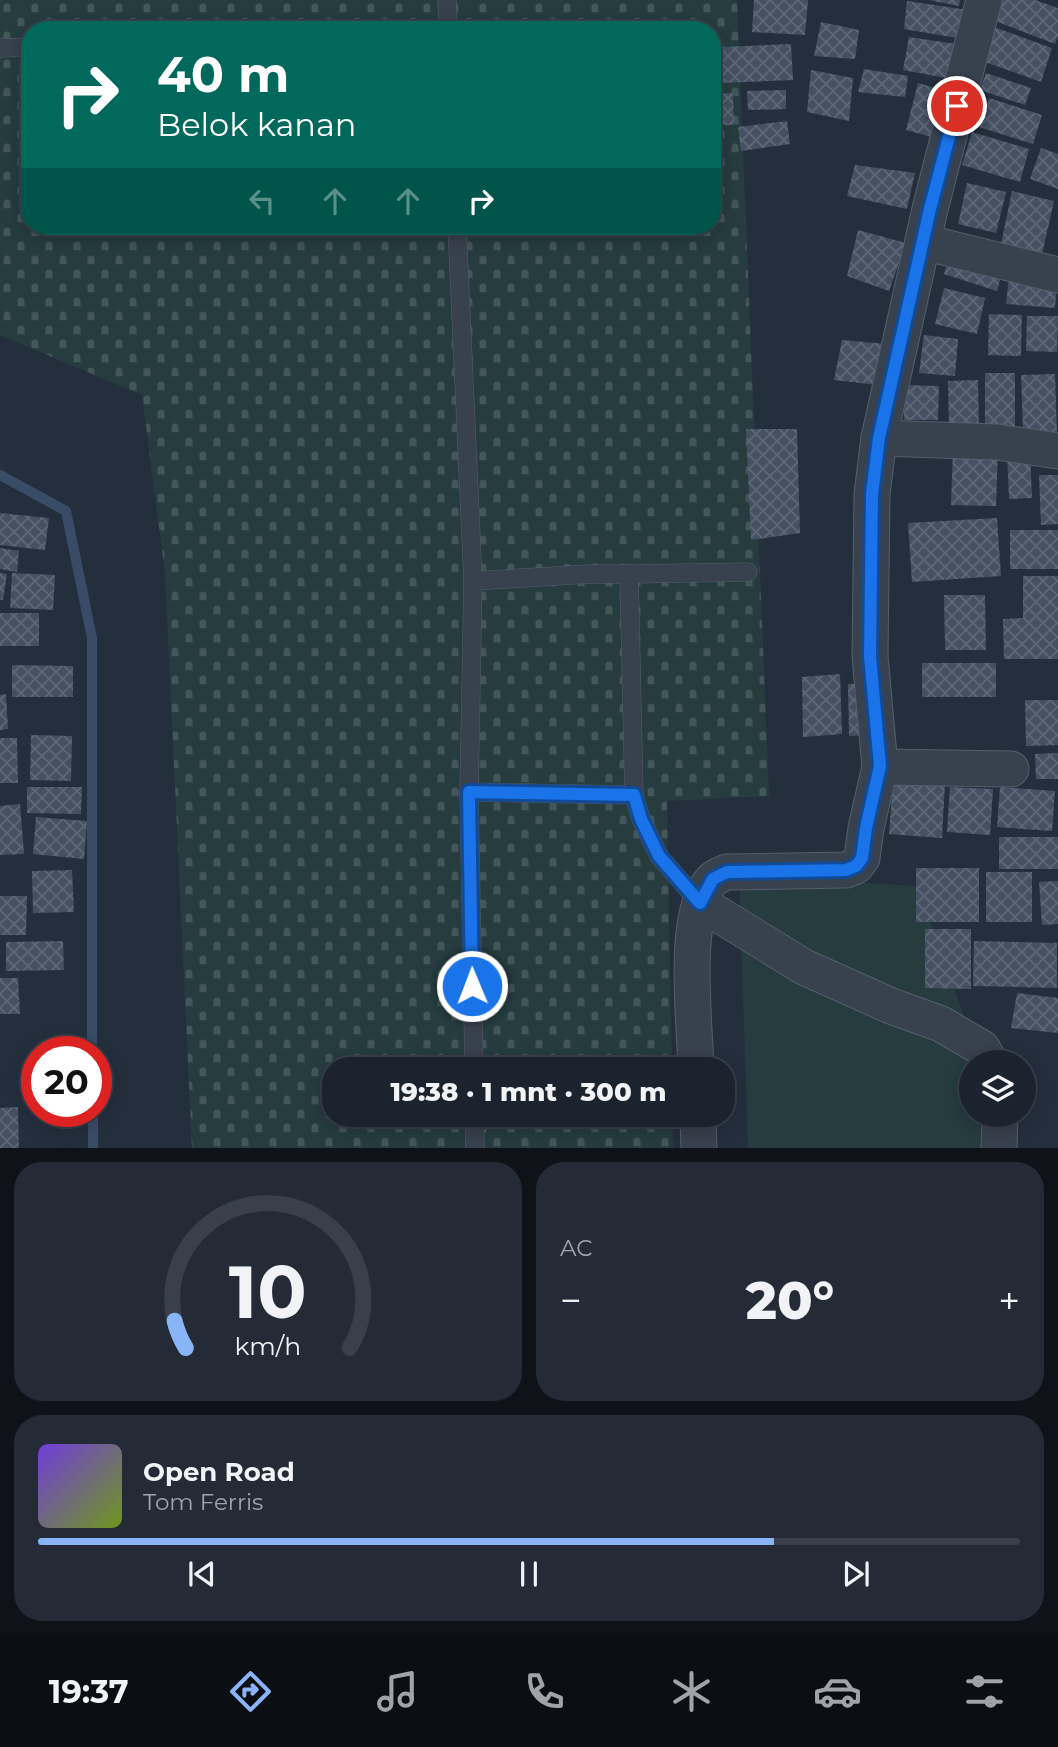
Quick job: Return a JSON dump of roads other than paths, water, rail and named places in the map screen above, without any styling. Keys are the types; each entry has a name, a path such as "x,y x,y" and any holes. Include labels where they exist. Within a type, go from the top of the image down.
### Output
{"street":[{"path":"696,1057 694,928 700,903 713,879 727,872 846,870 856,866 862,858 880,766 870,656 872,494 879,438 923,242 984,0"},
{"path":"923,242 1058,275"},
{"path":"879,438 997,442 1058,450"},
{"path":"880,766 1011,769"},
{"path":"700,903 813,972 891,1006 941,1024 983,1050"},
{"path":"698,1127 699,1148"},
{"path":"999,1148 1000,1127"}],"lane":[{"path":"447,0 448,21"},
{"path":"0,48 21,47"},
{"path":"457,235 473,581 469,792 474,1057"},
{"path":"473,581 589,574 748,572"},
{"path":"629,574 634,795 641,819 659,856 700,903"},
{"path":"469,792 634,795"},
{"path":"475,1127 475,1148"}],"waterway":[{"path":"0,475 66,511 92,638 92,1036"},
{"path":"93,1127 93,1148"}]}
